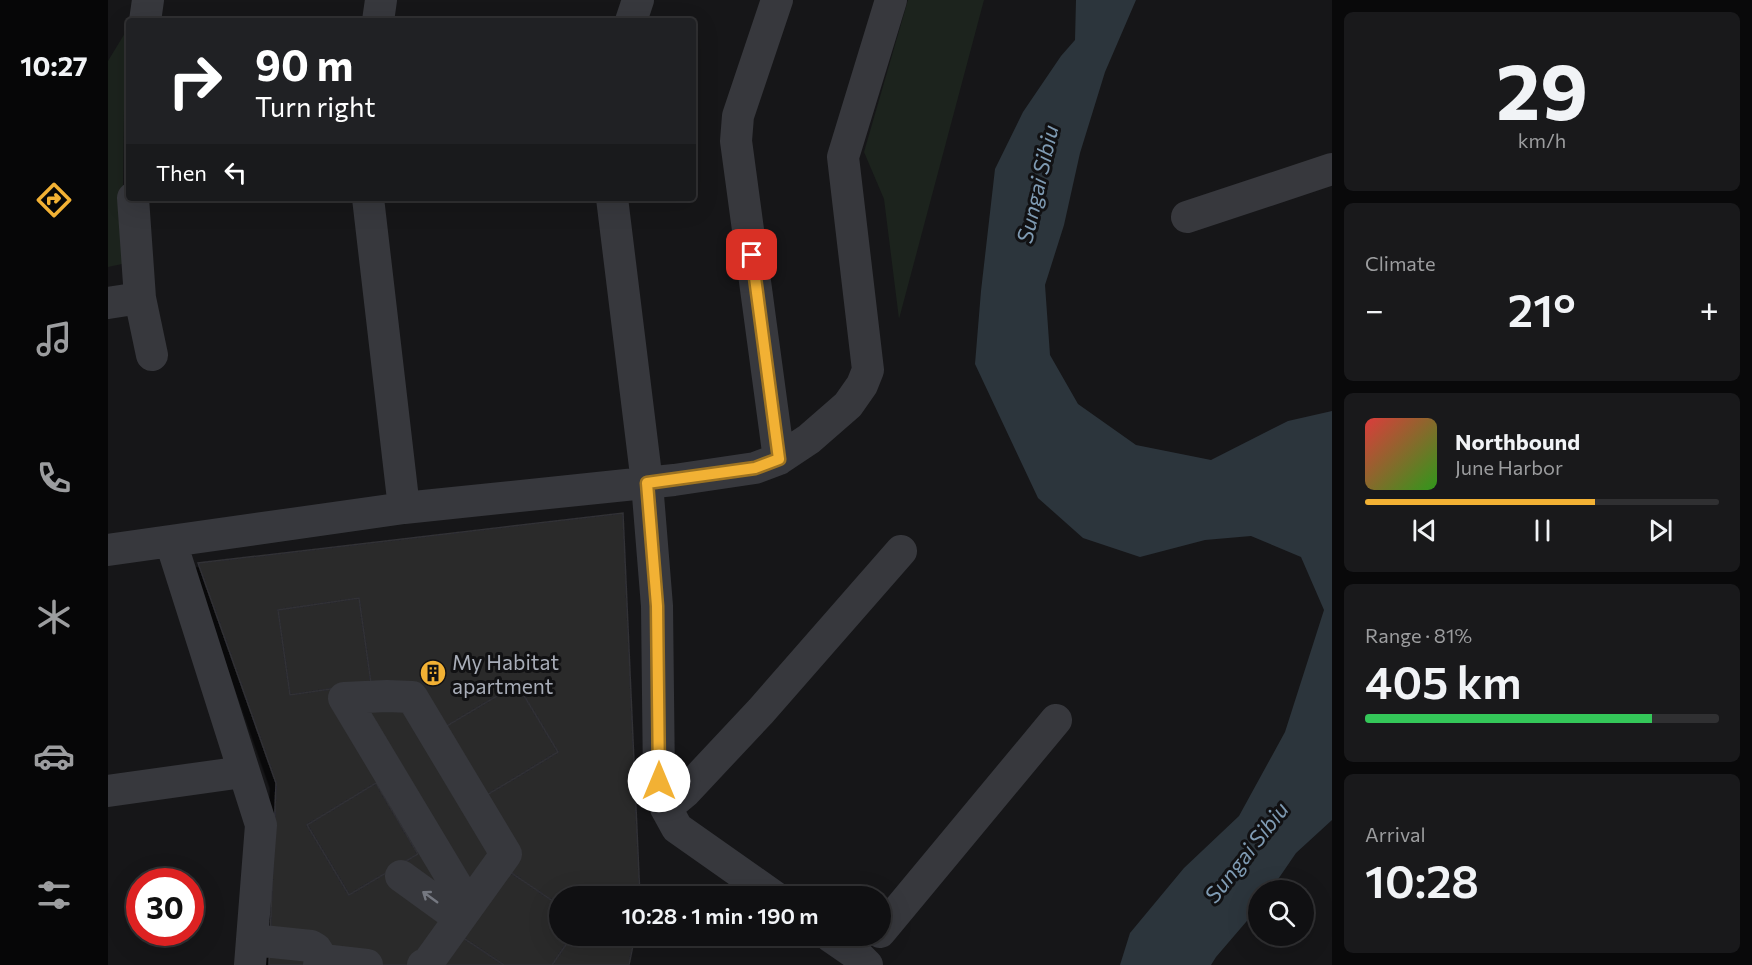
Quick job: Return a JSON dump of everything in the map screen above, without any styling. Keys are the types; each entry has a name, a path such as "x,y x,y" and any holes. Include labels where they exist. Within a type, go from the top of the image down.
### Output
{"street":[{"path":"146,18 148,0"},
{"path":"378,18 381,0"},
{"path":"632,18 638,0"},
{"path":"777,0 738,116 736,141 779,459"},
{"path":"108,550 404,508 647,483 755,468 779,459 808,439 848,405 862,385 868,370 843,157 891,0"},
{"path":"1187,217 1332,169"},
{"path":"133,201 140,298 152,356"},
{"path":"368,201 404,508"},
{"path":"612,201 647,483 657,606 659,781 666,808 677,828 759,886"},
{"path":"108,303 140,298"},
{"path":"171,542 261,825 252,952 310,946 316,949 321,963 367,965"},
{"path":"666,808 685,792 753,719 901,551"},
{"path":"423,965 427,963 506,854 412,697 344,698 463,912"},
{"path":"891,919 1056,720"},
{"path":"108,791 243,772"},
{"path":"401,876 463,912"}],"shaded area":[{"path":"908,0 984,0 899,319 884,199 864,152"},
{"path":"125,33 122,264 108,267 108,61"}],"water":[{"name":"Sungai Sibiu","path":"1076,0 1136,0 1105,72 1080,153 1064,225 1045,285 1050,355 1078,404 1136,445 1211,460 1288,421 1332,411 1332,820 1296,853 1278,880 1248,880 1248,920 1211,965 1120,965 1130,933 1184,868 1239,816 1285,732 1324,610 1301,557 1251,536 1205,540 1140,557 1083,538 1038,498 975,364 995,169 1023,112 1061,56 1075,40"}],"building":[{"name":"My Habitat apartment","path":"623,513 640,886 549,886 549,946 633,946 629,965 269,965 276,783 198,563"},
{"path":"359,598 371,683 290,695 278,610"},
{"path":"517,684 558,752 487,795 445,727"},
{"path":"376,783 418,854 349,895 307,825"},
{"path":"507,870 549,899 549,946 565,946 552,965 504,965 462,937"}],"place":[{"name":"My Habitat apartment","path":"433,673"}],"route":[{"path":"659,781 657,606 647,483 755,468 779,459 752,255"}]}
